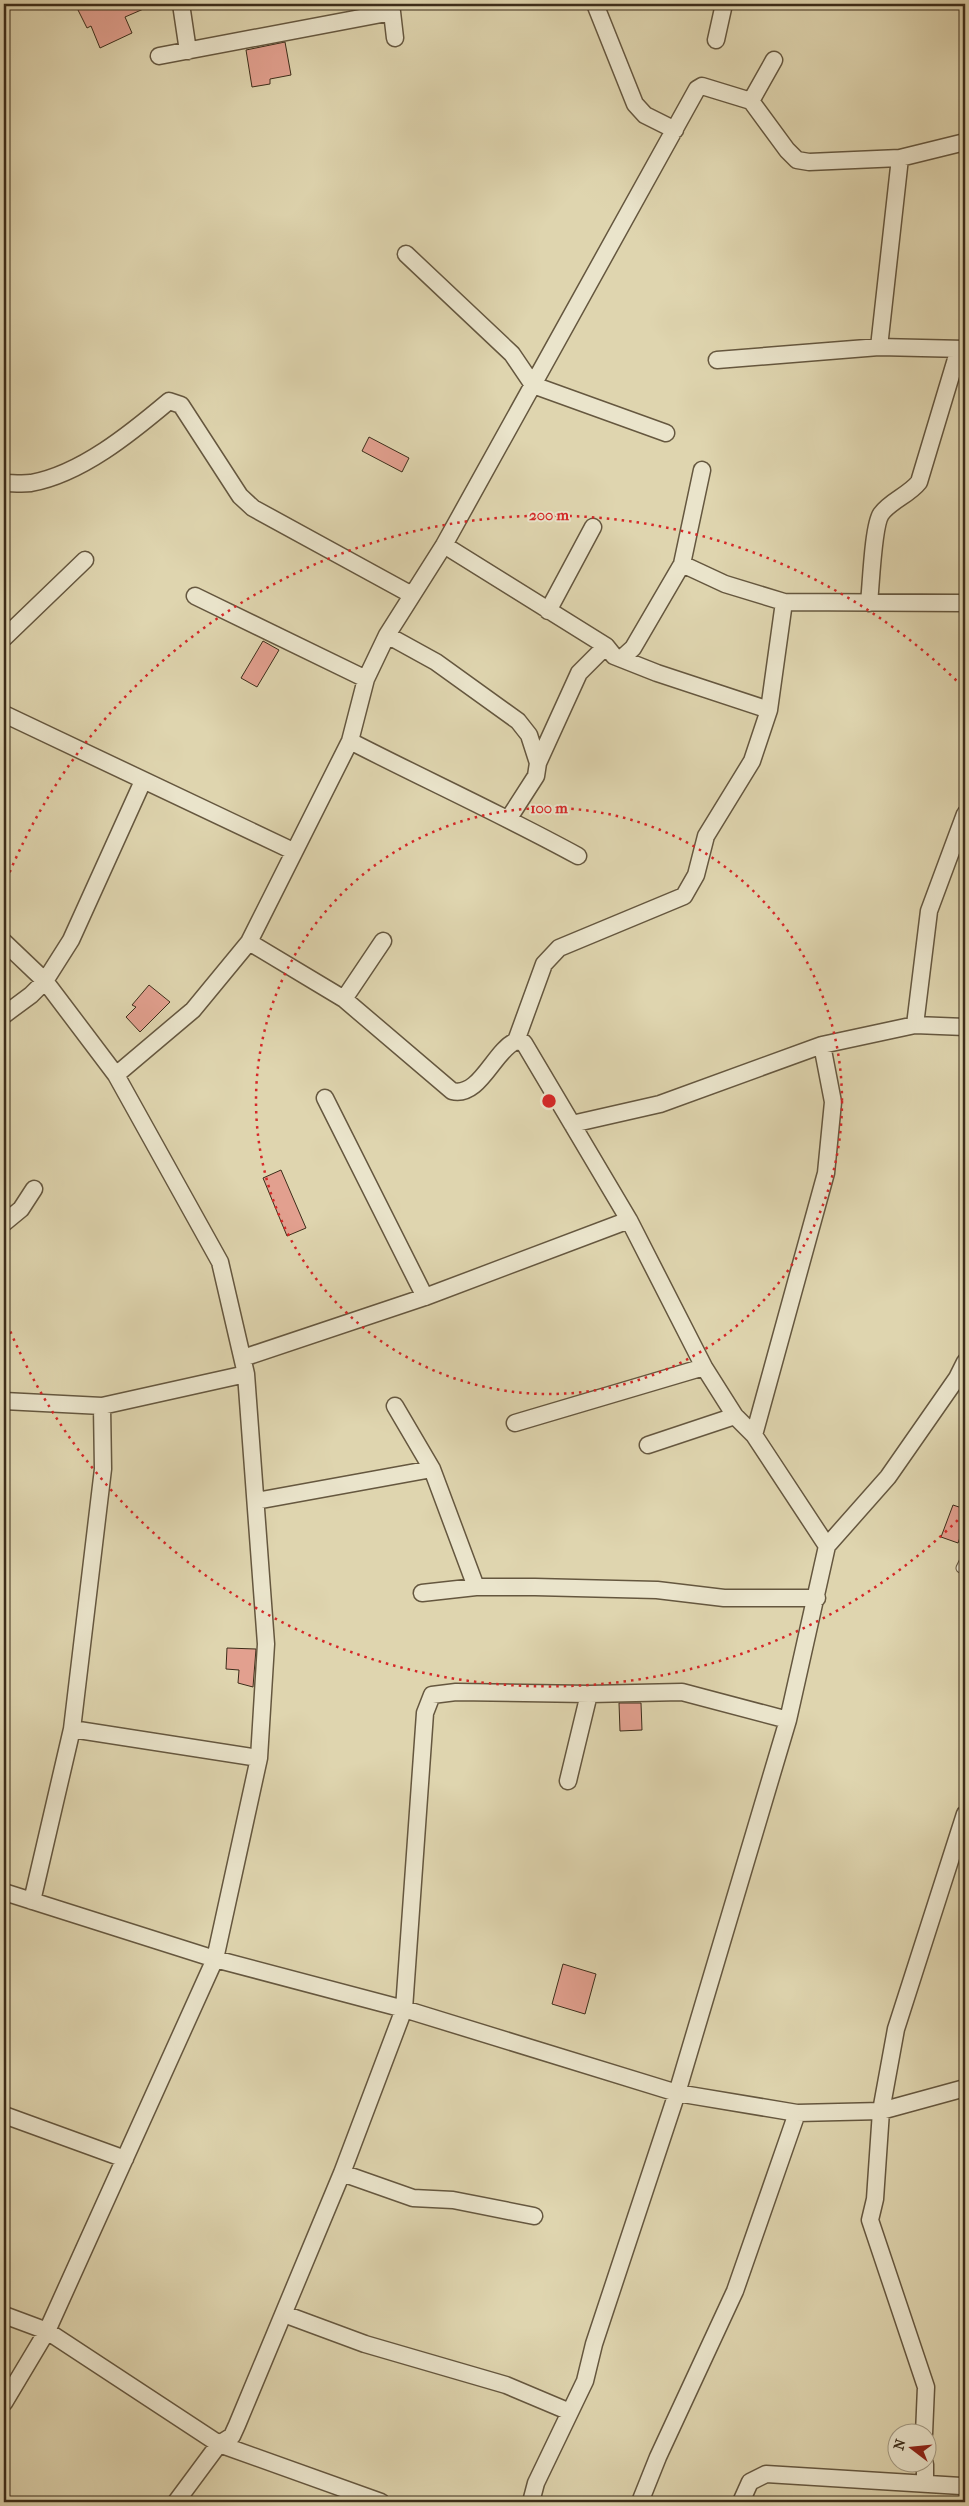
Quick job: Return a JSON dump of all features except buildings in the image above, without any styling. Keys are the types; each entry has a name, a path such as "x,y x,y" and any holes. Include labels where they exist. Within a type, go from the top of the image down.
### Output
{"street":[{"path":"181,4 188,51"},
{"path":"595,4 635,104 645,114 674,130"},
{"path":"716,40 724,4"},
{"path":"159,56 391,8 395,38"},
{"path":"751,101 774,60"},
{"path":"116,1075 193,1010 249,942 293,851 350,741 366,679 387,635 444,545 697,89 702,86 751,101 786,150 797,160 809,162 900,158 965,142"},
{"path":"880,347 900,158"},
{"path":"406,254 512,354 533,385 666,433"},
{"path":"717,360 880,347 962,349 919,482 913,490 886,509 877,522 869,603"},
{"path":"4,483 30,483 73,468 133,432 169,402 181,405 240,496 253,508 412,595"},
{"path":"622,658 633,648 682,564 702,470"},
{"path":"548,611 593,527"},
{"path":"444,545 606,646 614,656 658,673 769,710"},
{"path":"4,638 84,560"},
{"path":"682,564 725,584 784,602 965,602"},
{"path":"195,596 366,679"},
{"path":"516,1041 544,964 559,948 684,896 696,875 706,836 752,761 769,710 784,602"},
{"path":"387,635 443,668 518,721 529,735 538,763"},
{"path":"509,818 536,776 538,763 579,673 606,646"},
{"path":"4,714 293,851"},
{"path":"529,735 550,738"},
{"path":"350,741 430,783 509,818 578,856"},
{"path":"4,1015 31,995 45,981 71,940 143,781"},
{"path":"915,1025 929,912 965,814"},
{"path":"344,999 383,941"},
{"path":"4,942 45,981 116,1075 220,1262 245,1366 266,1644 259,1758 216,1959 47,2331 4,2403"},
{"path":"249,942 344,999 452,1091 459,1093 467,1090 485,1074 509,1044 516,1041 524,1043 629,1220 704,1367 734,1416 754,1435 827,1546"},
{"path":"572,1124 660,1104 822,1045 915,1025 965,1027"},
{"path":"754,1435 826,1174 833,1102 822,1045"},
{"path":"325,1098 425,1297"},
{"path":"4,1223 21,1209 34,1189"},
{"path":"4,1401 102,1406 245,1366 629,1220"},
{"path":"530,2502 536,2483 585,2381 594,2344 677,2093 788,1720 827,1546 888,1477 961,1381 965,1362"},
{"path":"515,1423 704,1367"},
{"path":"32,1901 72,1729 103,1469 102,1406"},
{"path":"395,1406 432,1469 476,1587"},
{"path":"648,1445 734,1416"},
{"path":"256,1501 432,1469"},
{"path":"422,1593 476,1587 657,1590 724,1598 816,1598"},
{"path":"176,2502 219,2444 232,2436 342,2173 404,2009 425,1713 432,1695 456,1692 589,1694 682,1692 788,1720"},
{"path":"568,1781 589,1694"},
{"path":"72,1729 259,1758"},
{"path":"924,2424 926,2387 870,2220 875,2199 881,2110 896,2029 965,1814"},
{"path":"4,1892 216,1959 404,2009 677,2093 797,2112 881,2110 965,2088"},
{"path":"640,2502 658,2456 735,2292 797,2112"},
{"path":"4,2115 125,2159"},
{"path":"342,2173 413,2198 452,2200 534,2216"},
{"path":"284,2314 365,2344 506,2385 570,2412"},
{"path":"4,2315 47,2331 219,2444 381,2502"},
{"path":"741,2502 750,2482 766,2474 925,2484 964,2490"},
{"path":"925,2474 925,2484"}]}
